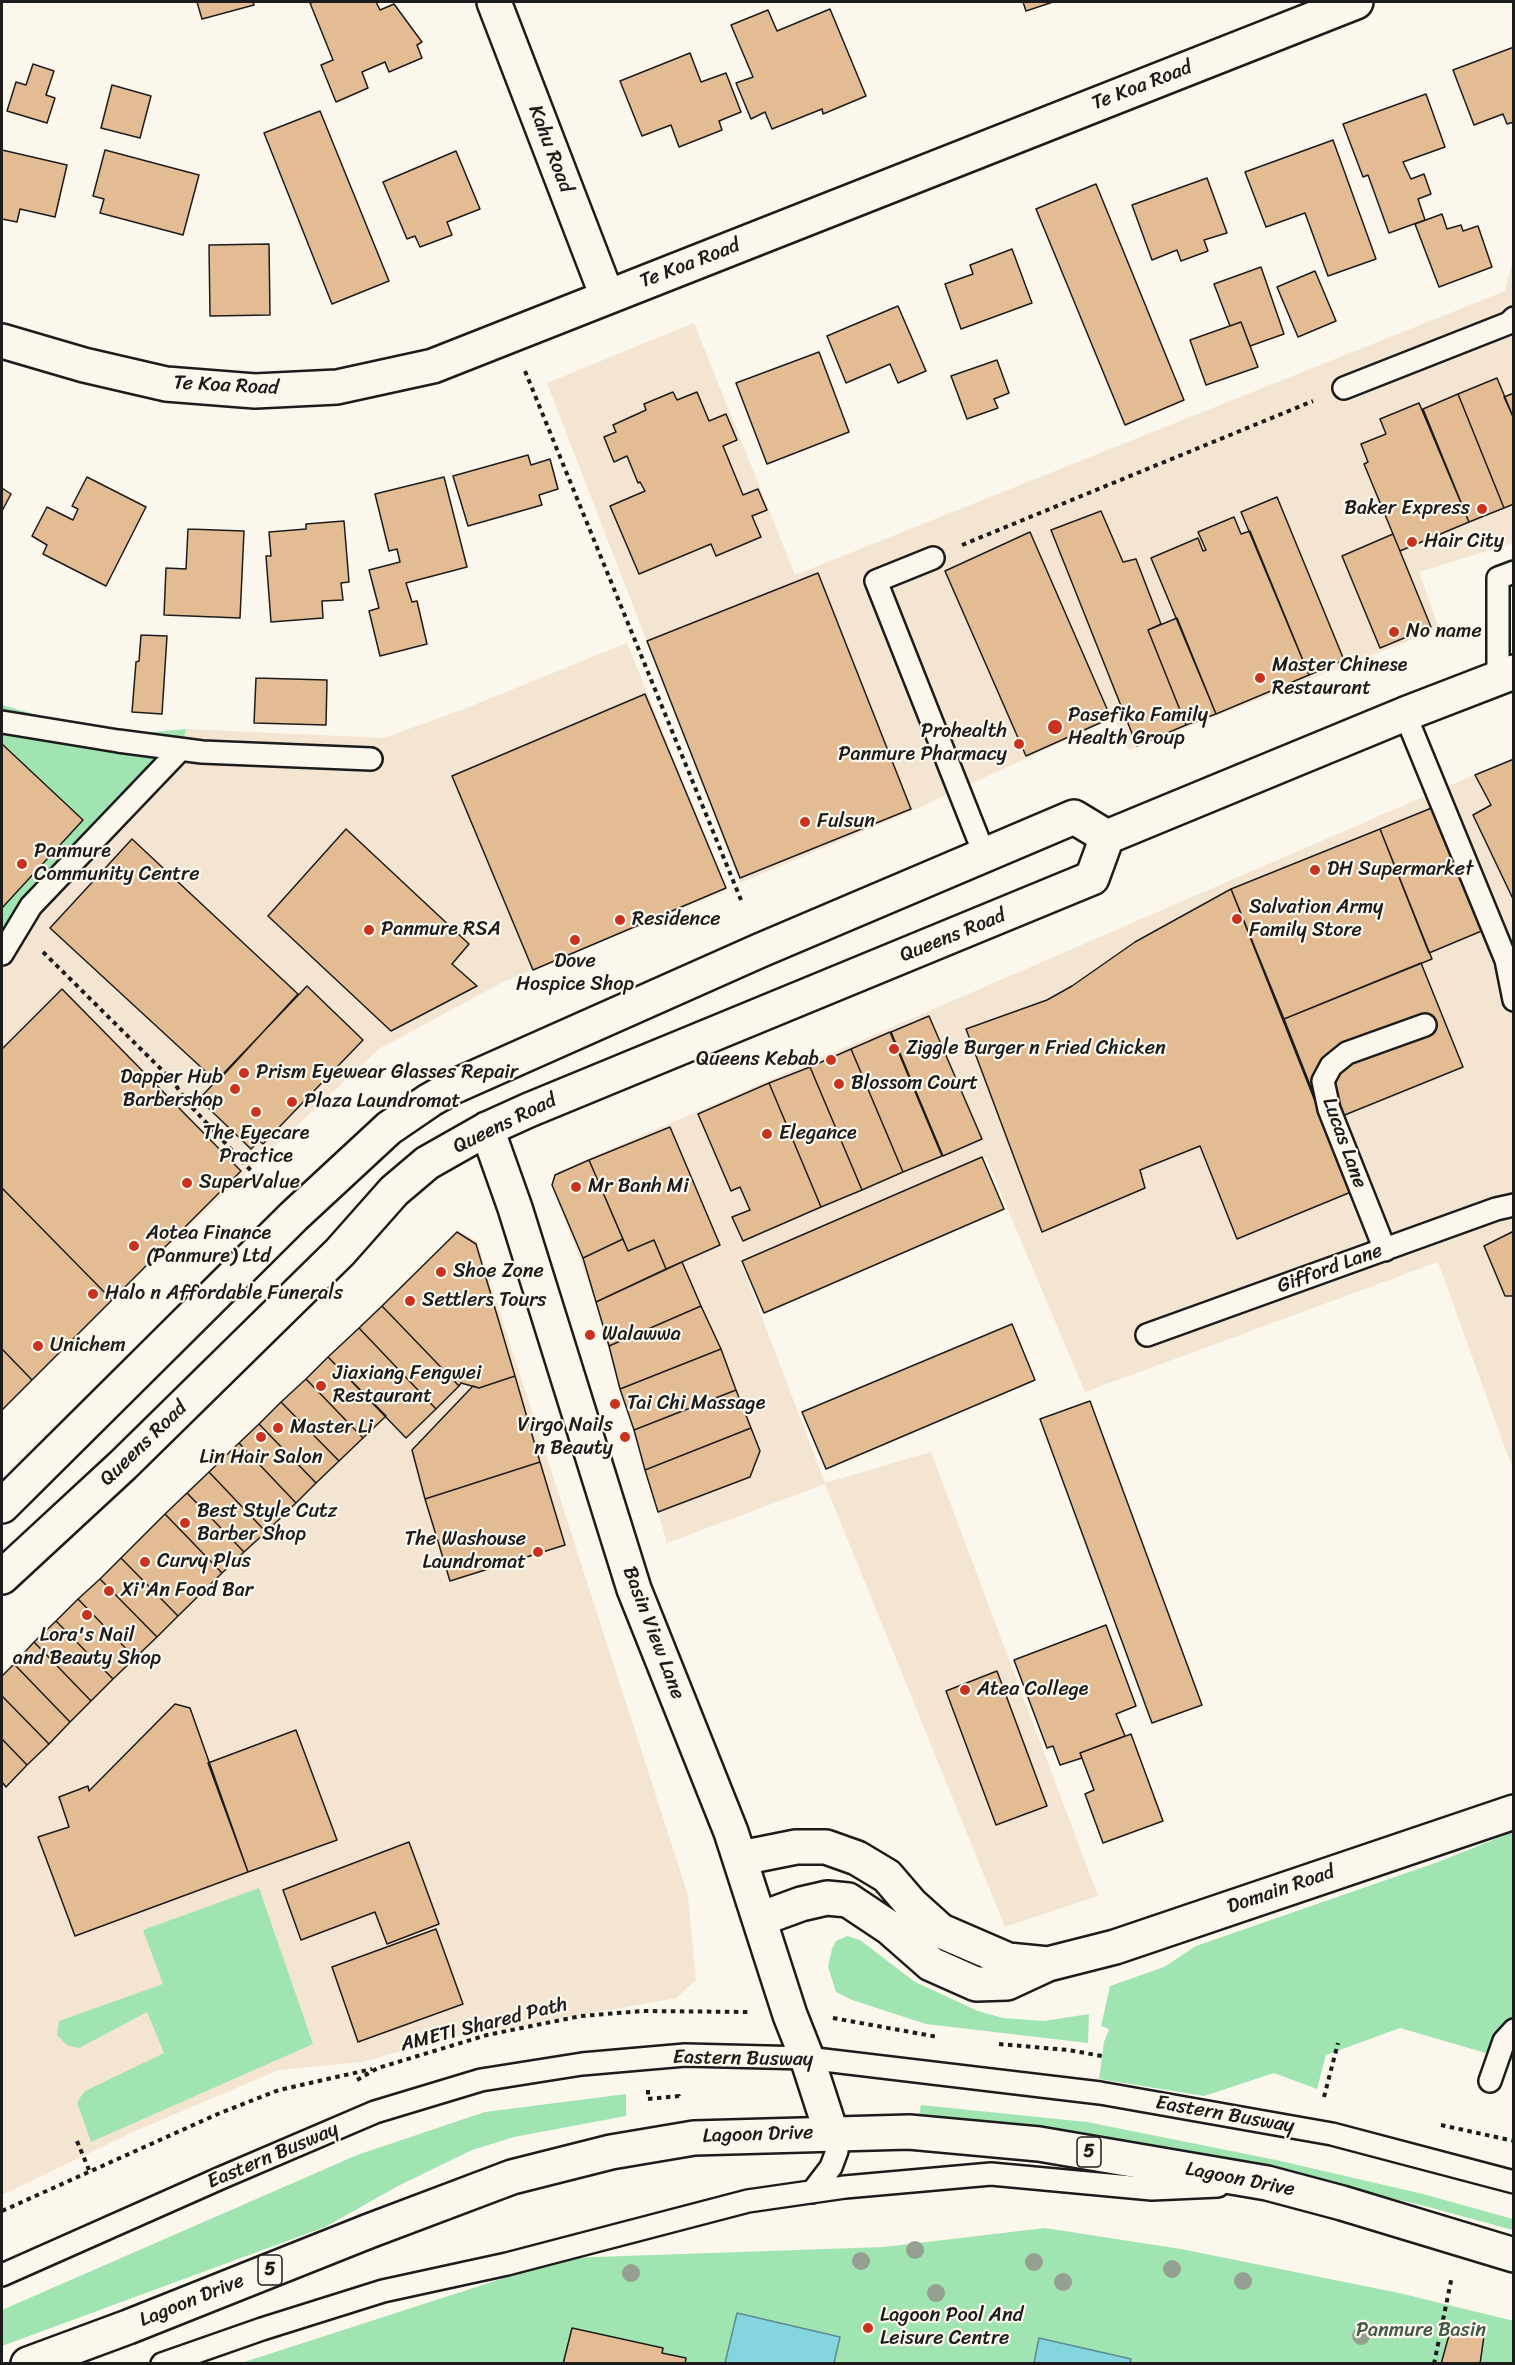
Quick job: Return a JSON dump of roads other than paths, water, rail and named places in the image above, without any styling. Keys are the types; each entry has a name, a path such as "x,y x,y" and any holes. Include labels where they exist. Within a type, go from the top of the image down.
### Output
{"street":[{"name":"Kahu Road","path":"494,2 607,296"},
{"name":"Te Koa Road","path":"2,341 84,365 166,384 255,391 337,387 433,366 1356,2"},
{"path":"2,1506 294,1216 389,1128 453,1087 761,950 1074,817 1107,837 1405,714 1506,675"},
{"name":"Queens Road","path":"2,1576 132,1457 340,1252 394,1191 427,1163 487,1129 529,1110 1092,878 1107,837"},
{"name":"Basin View Lane","path":"487,1129 515,1208 634,1589 741,1858 790,2015 807,2058 831,2132"},
{"name":"Domain Road","path":"760,1919 801,1904 827,1898 848,1900 890,1928 931,1964 976,1984 1007,1983 1048,1964 1115,1947 1514,1812"},
{"name":"Domain Road","path":"741,1858 796,1846 826,1847 857,1858 887,1876 911,1904 941,1931 1008,1960 1048,1964"},
{"name":"Lagoon Drive","path":"28,2364 512,2177 611,2152 694,2138 831,2132 909,2132 1039,2144 1267,2183 1514,2255"}],"lane":[{"path":"1344,388 1509,323 1514,318"},
{"path":"933,558 876,581 985,856"},
{"path":"1506,675 1498,578 1514,572"},
{"path":"1405,714 1506,960 1514,1000"},
{"path":"2,722 180,750 371,759"},
{"path":"2,954 31,906 180,750"},
{"name":"Lucas Lane","path":"1385,1250 1329,1110 1323,1081 1331,1066 1347,1053 1425,1025"},
{"name":"Gifford Lane","path":"1147,1335 1496,1209 1514,1205"},
{"path":"1490,2081 1504,2041 1514,2030"},
{"name":"Eastern Busway","path":"2,2275 375,2112 481,2080 582,2064 685,2055 807,2058 1100,2093 1332,2134 1514,2182"},
{"path":"812,2192 831,2168 837,2151 831,2132"},
{"path":"162,2364 262,2329 383,2291 507,2264 748,2201 812,2192 991,2174 1152,2189 1267,2183"}],"water":[{"path":"737,2313 840,2337 834,2363 725,2363"},
{"path":"1039,2338 1131,2359 1130,2363 1034,2363"}],"place":[{"name":"Baker Express","path":"1482,509"},
{"name":"Hair City","path":"1412,542"},
{"name":"No name","path":"1394,632"},
{"name":"Master Chinese Restaurant","path":"1260,678"},
{"name":"Pasefika Family Health Group","path":"1055,727"},
{"name":"Prohealth Panmure Pharmacy","path":"1019,744"},
{"name":"Fulsun","path":"805,822"},
{"name":"Panmure Community Centre","path":"22,864"},
{"name":"DH Supermarket","path":"1315,870"},
{"name":"Salvation Army Family Store","path":"1237,919"},
{"name":"Residence","path":"620,920"},
{"name":"Panmure RSA","path":"369,930"},
{"name":"Dove Hospice Shop","path":"575,940"},
{"name":"Ziggle Burger n Fried Chicken","path":"894,1049"},
{"name":"Queens Kebab","path":"831,1060"},
{"name":"Prism Eyewear Glasses Repair","path":"244,1073"},
{"name":"Blossom Court","path":"839,1084"},
{"name":"Dapper Hub Barbershop","path":"235,1089"},
{"name":"Plaza Laundromat","path":"292,1102"},
{"name":"The Eyecare Practice","path":"256,1112"},
{"name":"Elegance","path":"767,1134"},
{"name":"SuperValue","path":"187,1183"},
{"name":"Mr Banh Mi","path":"576,1187"},
{"name":"Aotea Finance (Panmure) Ltd","path":"134,1246"},
{"name":"Shoe Zone","path":"441,1272"},
{"name":"Halo n Affordable Funerals","path":"93,1294"},
{"name":"Settlers Tours","path":"410,1301"},
{"name":"Walawwa","path":"590,1335"},
{"name":"Unichem","path":"38,1346"},
{"name":"Jiaxiang Fengwei Restaurant","path":"321,1386"},
{"name":"Tai Chi Massage","path":"615,1404"},
{"name":"Master Li","path":"278,1428"},
{"name":"Lin Hair Salon","path":"261,1437"},
{"name":"Virgo Nails n Beauty","path":"625,1437"},
{"name":"Best Style Cutz Barber Shop","path":"185,1523"},
{"name":"The Washouse Laundromat","path":"538,1552"},
{"name":"Curvy Plus","path":"145,1562"},
{"name":"Xi'An Food Bar","path":"109,1591"},
{"name":"Lora's Nail and Beauty Shop","path":"87,1615"},
{"name":"Atea College","path":"965,1690"},
{"name":"Lagoon Pool And Leisure Centre","path":"868,2328"}],"park label":[{"name":"Panmure Basin","path":"1421,2331"}]}
